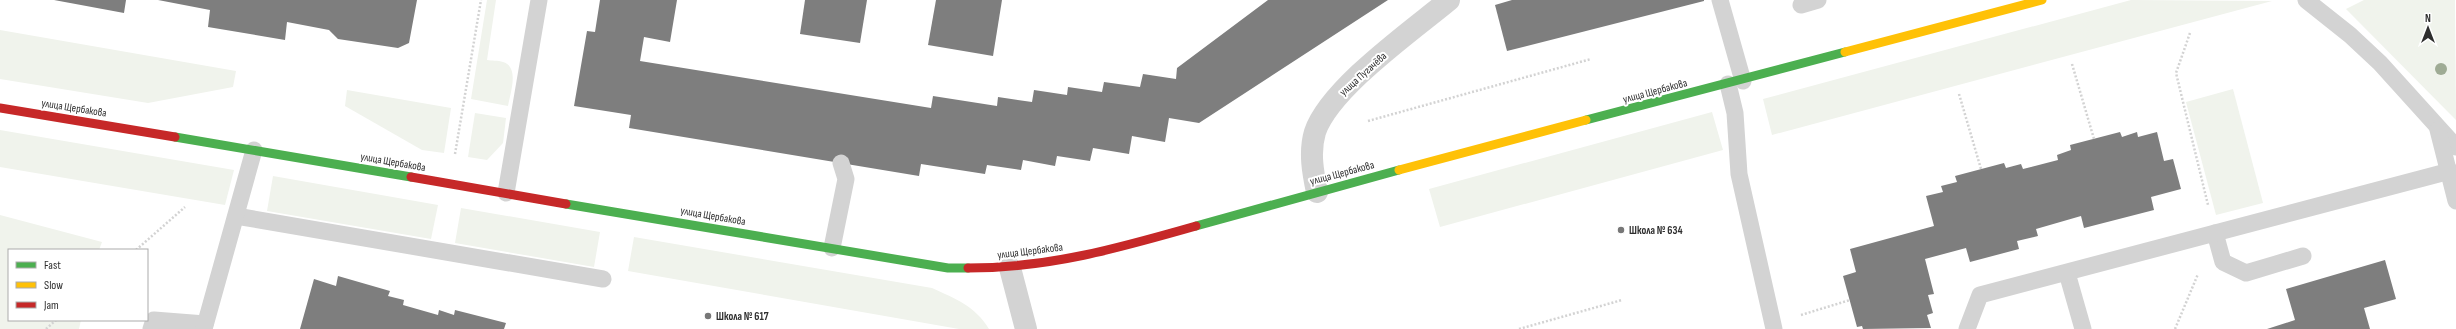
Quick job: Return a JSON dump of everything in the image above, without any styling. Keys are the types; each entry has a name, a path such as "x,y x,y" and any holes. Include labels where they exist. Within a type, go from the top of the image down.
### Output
{"street":[{"name":"улица Пугачёва","path":"1317,192 1311,162 1315,132 1333,102 1356,77 1449,0"},
{"name":"улица Щербакова","path":"0,108 948,268 1010,268 1100,253 1317,192 2041,0"},
{"path":"1010,268 1026,329"}],"lane":[{"path":"506,193 539,0"},
{"path":"1720,0 1735,82 1735,113 1739,174 1773,326"},
{"path":"1801,5 1818,0"},
{"path":"2306,0 2350,35 2380,63 2438,130 2456,147"},
{"path":"2438,130 2450,171 2456,200"},
{"path":"151,329 154,320 205,327 254,150"},
{"path":"832,248 846,179 841,163"},
{"path":"1967,329 1980,295 2450,171"},
{"path":"236,216 603,279"},
{"path":"2215,233 2223,262 2246,273 2303,256"},
{"path":"2067,273 2083,329"}],"path":[{"path":"451,184 480,0"},
{"path":"2174,329 2215,233 2176,73 2190,33"},
{"path":"1368,121 1591,59"},
{"path":"2072,64 2094,139"},
{"path":"1959,94 1981,170"},
{"path":"137,249 185,207"},
{"path":"1519,329 1622,300"},
{"path":"1773,326 1850,300"},
{"path":"46,329 55,321"}],"shaded area":[{"path":"487,0 496,0 487,60 503,62 511,69 513,81 508,106 471,99"},
{"path":"2131,0 2272,1 1772,135 1763,99"},
{"path":"2364,0 2455,0 2456,120 2346,9"},
{"path":"0,30 236,71 233,87 148,103 0,79"},
{"path":"2233,89 2263,203 2216,215 2186,102"},
{"path":"347,90 451,108 444,153 422,150 345,106"},
{"path":"1712,112 1723,150 1440,227 1429,189"},
{"path":"475,113 506,118 503,143 487,160 468,157"},
{"path":"0,130 234,170 225,205 0,167"},
{"path":"273,176 438,205 431,239 267,211"},
{"path":"461,208 600,232 594,267 455,243"},
{"path":"0,215 102,242 99,249 8,249 8,321 81,321 79,329 0,329"},
{"path":"634,237 932,288 957,300 978,314 989,329 959,329 628,271"}],"building":[{"path":"54,0 126,0 124,13"},
{"path":"158,0 417,0 409,43 398,48 338,39 329,30 287,22 285,40 208,27 210,10"},
{"path":"600,0 677,0 670,42 644,37 640,61 931,108 933,96 997,106 998,97 1032,102 1034,90 1067,95 1068,87 1102,92 1104,82 1140,87 1143,74 1176,79 1177,68 1268,0 1388,0 1199,123 1169,118 1165,142 1132,136 1129,154 1093,148 1090,161 1057,156 1055,166 1023,160 1021,170 987,165 985,174 921,164 919,176 629,128 631,115 574,106 587,31 595,32"},
{"path":"805,0 867,0 860,43 800,34"},
{"path":"936,0 1002,0 993,56 928,45"},
{"path":"1512,0 1704,1 1507,51 1495,5"},
{"path":"2120,132 2122,137 2137,132 2138,137 2157,132 2164,161 2173,159 2181,189 2151,197 2154,210 2084,228 2081,216 2036,229 2038,236 2017,241 2019,249 1970,262 1966,248 1925,259 1934,294 1928,295 1933,313 1927,315 1931,328 1863,329 1862,326 1857,327 1843,276 1856,272 1850,249 1934,226 1926,196 1943,192 1941,186 1957,182 1955,176 2004,163 2006,168 2021,164 2023,169 2058,160 2057,155 2071,150 2070,145"},
{"path":"2385,260 2396,299 2364,308 2370,329 2267,329 2295,320 2286,289"},
{"path":"338,276 390,291 388,296 404,300 403,305 438,315 439,310 454,315 455,310 506,323 504,329 300,329 314,279 336,286"}],"traffic: fast":[{"path":"1586,120 1845,52"},
{"path":"175,137 411,177"},
{"path":"1196,226 1399,170"},
{"path":"566,204 948,268 968,268"}],"traffic: slow":[{"path":"1845,52 2042,0"},
{"path":"1399,170 1586,120"}],"traffic: jam":[{"path":"0,108 175,137"},
{"path":"411,177 566,204"},
{"path":"968,268 1027,265 1055,261 1111,249 1196,226"}],"place":[{"name":"Школа № 634","path":"1621,230"},
{"name":"Школа № 617","path":"708,316"}]}
